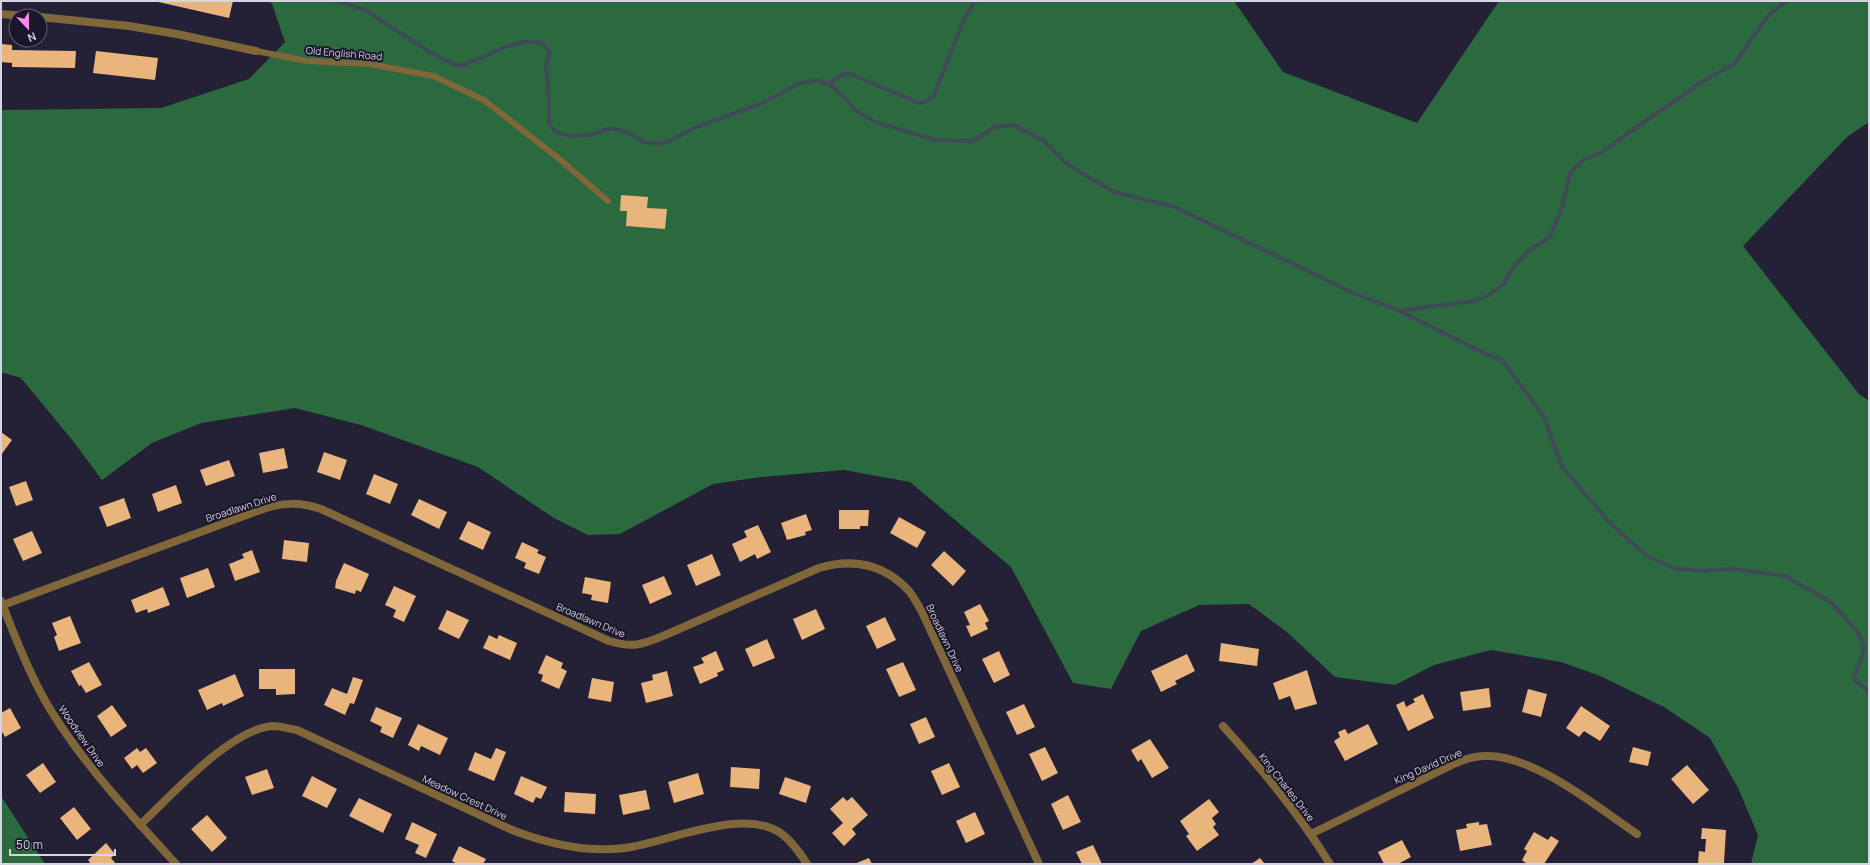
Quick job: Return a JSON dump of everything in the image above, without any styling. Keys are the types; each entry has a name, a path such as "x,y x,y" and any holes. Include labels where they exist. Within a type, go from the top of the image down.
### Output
{"street":[{"name":"Old English Road","path":"48,18 129,26 177,34 256,51"},
{"name":"Broadlawn Drive","path":"2,602 260,510 275,505 292,503 322,509 609,641 624,646 638,645 663,636 819,568 836,563 868,565 893,577 909,592 922,612 1039,864"},
{"name":"Woodview Drive","path":"2,602 30,670 52,712 78,752 109,791 176,864"},
{"name":"Meadow Crest Drive","path":"140,825 197,772 231,743 254,731 273,726 297,730 512,830 538,840 560,845 602,849 624,848 679,836 707,828 743,823 762,825 779,832 807,864"},
{"name":"King Charles Drive","path":"1223,726 1262,770 1311,834 1330,864"},
{"name":"King David Drive","path":"1311,834 1456,763 1469,758 1485,756 1518,761 1534,768 1551,777 1637,834"}],"lane":[{"name":"Old English Road","path":"256,51 307,61 370,64 433,76 484,100 558,158 608,201"}],"green space":[{"path":"269,1 1234,1 1283,72 1417,123 1499,1 1869,1 1869,122 1847,137 1743,246 1859,394 1869,401 1869,864 1751,864 1758,835 1738,788 1710,738 1664,707 1600,676 1561,662 1491,650 1434,665 1395,685 1335,677 1288,633 1249,604 1199,605 1141,631 1111,689 1073,683 1011,567 910,482 844,470 761,477 713,484 620,534 588,535 554,518 478,467 361,425 295,408 201,423 152,443 102,480 73,441 21,378 1,372 1,110 161,108 249,79 285,42 272,4"},
{"path":"1,796 45,864 1,864"}],"building":[{"path":"154,1 233,1 229,18"},
{"path":"1,44 8,45 8,48 12,48 12,50 76,51 75,68 12,67 12,63 1,62"},
{"path":"96,51 158,58 155,80 93,73"},
{"path":"621,195 648,197 647,208 667,209 665,229 626,226 627,211 620,211"},
{"path":"1,432 12,440 1,455"},
{"path":"284,448 288,468 263,473 259,453"},
{"path":"324,452 347,460 340,480 317,472"},
{"path":"229,460 235,476 206,486 200,470"},
{"path":"374,474 398,484 390,504 366,494"},
{"path":"26,481 33,500 16,506 9,487"},
{"path":"176,485 182,503 158,512 152,494"},
{"path":"124,498 131,518 107,527 99,507"},
{"path":"419,499 447,512 439,529 411,515"},
{"path":"839,510 869,510 868,526 860,526 860,529 839,529"},
{"path":"806,514 812,530 805,532 806,535 787,540 781,523"},
{"path":"899,517 926,532 917,548 890,533"},
{"path":"468,521 491,532 483,550 459,539"},
{"path":"758,525 771,552 757,559 755,554 740,562 732,544 747,537 744,531"},
{"path":"32,531 42,553 23,561 13,539"},
{"path":"284,540 309,543 307,562 282,559"},
{"path":"522,542 539,550 537,553 546,557 539,574 524,568 526,563 515,558"},
{"path":"252,550 260,572 235,581 229,564 244,558 242,554"},
{"path":"944,551 966,571 953,586 931,565"},
{"path":"712,554 721,575 696,586 687,565"},
{"path":"344,563 369,574 361,592 356,590 355,594 335,588 336,581"},
{"path":"208,568 215,587 187,598 180,578"},
{"path":"664,576 672,594 650,604 642,585"},
{"path":"585,577 611,582 608,603 591,600 592,595 582,593"},
{"path":"394,586 416,596 404,622 393,617 396,610 385,605"},
{"path":"163,587 170,605 148,613 147,609 136,613 131,600"},
{"path":"980,604 989,621 985,623 988,629 971,637 966,626 970,625 964,612"},
{"path":"816,609 825,629 802,640 793,619"},
{"path":"447,610 469,620 459,639 438,629"},
{"path":"70,616 81,643 59,651 54,637 57,635 52,623"},
{"path":"885,617 896,640 877,649 866,626"},
{"path":"489,635 497,639 499,635 517,643 510,660 483,648"},
{"path":"767,639 775,658 753,667 745,649"},
{"path":"1221,643 1259,649 1257,666 1219,661"},
{"path":"716,651 724,670 717,673 718,676 700,684 693,667 704,663 701,658"},
{"path":"999,651 1010,675 994,683 982,659"},
{"path":"1187,654 1195,671 1175,681 1177,684 1161,692 1151,671"},
{"path":"546,655 563,663 561,668 567,671 559,689 541,681 543,675 538,673"},
{"path":"89,662 102,685 86,693 81,685 79,686 71,671"},
{"path":"903,662 916,690 899,697 886,669"},
{"path":"259,669 295,669 295,694 276,695 276,689 259,689"},
{"path":"1307,670 1317,704 1295,710 1290,696 1279,700 1273,683"},
{"path":"667,671 673,696 646,703 641,683 653,680 652,675"},
{"path":"235,674 244,696 223,706 222,703 207,710 198,690"},
{"path":"353,677 363,680 354,704 350,703 345,715 324,705 332,688 347,694"},
{"path":"592,678 614,682 611,702 588,698"},
{"path":"1489,688 1491,707 1463,711 1460,692"},
{"path":"1528,689 1547,694 1541,717 1522,712"},
{"path":"1423,694 1434,718 1408,731 1396,705 1404,701 1406,707 1415,702 1413,699"},
{"path":"1024,704 1035,727 1017,735 1006,712"},
{"path":"112,705 127,726 111,737 97,716"},
{"path":"1581,706 1610,726 1600,741 1584,731 1579,737 1566,728"},
{"path":"376,707 402,718 393,738 380,732 382,727 370,721"},
{"path":"10,708 21,728 5,737 1,730 1,713"},
{"path":"926,717 935,737 919,744 910,724"},
{"path":"418,724 448,738 440,755 421,746 419,751 408,745"},
{"path":"1368,724 1378,744 1345,761 1334,741 1340,737 1338,732 1345,729 1348,734"},
{"path":"1150,739 1169,768 1152,778 1141,759 1138,762 1131,750"},
{"path":"1045,747 1058,773 1042,781 1029,754"},
{"path":"1633,747 1651,752 1648,766 1629,762"},
{"path":"137,748 140,752 146,748 157,763 143,773 137,765 132,769 124,758"},
{"path":"496,748 506,752 494,781 468,770 475,752 491,759"},
{"path":"43,763 56,782 40,793 26,775"},
{"path":"949,763 960,787 942,795 931,771"},
{"path":"1687,765 1709,790 1693,804 1671,779"},
{"path":"731,767 760,769 759,789 730,787"},
{"path":"267,769 274,788 252,795 245,777"},
{"path":"698,773 704,794 674,803 668,782"},
{"path":"312,776 337,789 327,808 302,796"},
{"path":"521,776 547,787 541,799 536,797 533,803 514,794"},
{"path":"785,777 811,786 806,803 779,794"},
{"path":"646,790 650,809 623,815 619,795"},
{"path":"565,792 596,794 595,814 564,812"},
{"path":"1068,795 1081,822 1063,830 1051,804"},
{"path":"843,797 847,801 852,797 868,815 852,829 856,834 844,846 832,833 843,823 830,809"},
{"path":"359,798 392,814 383,833 349,816"},
{"path":"1209,799 1219,812 1212,818 1216,824 1213,827 1219,835 1197,851 1186,836 1189,834 1180,821"},
{"path":"74,807 91,829 77,840 60,818"},
{"path":"975,812 985,834 966,843 956,821"},
{"path":"207,815 227,838 212,852 191,829"},
{"path":"412,822 437,834 426,858 415,853 419,845 405,839"},
{"path":"1479,822 1479,825 1487,824 1492,845 1460,851 1456,830 1467,828 1466,824"},
{"path":"1702,828 1726,830 1724,863 1698,864 1699,851 1705,852 1706,839 1701,839"},
{"path":"1534,832 1548,840 1551,836 1559,841 1544,864 1527,864 1522,860 1527,851 1524,849"},
{"path":"1402,840 1411,857 1398,864 1384,864 1378,852"},
{"path":"106,843 115,854 111,858 116,864 91,864 88,860"},
{"path":"1093,845 1102,864 1082,864 1076,852"},
{"path":"459,846 486,859 483,864 457,864 452,861"},
{"path":"869,858 872,864 854,864"},
{"path":"1260,858 1265,864 1251,864"}],"waterway":[{"path":"337,1 365,10 433,54 455,65 464,65 505,47 524,42 542,43 550,52 546,65 549,99 549,123 554,131 570,136 590,135 611,128 630,133 644,142 658,144 670,141 694,128 760,104 801,83 817,80 829,84 844,97 855,110 875,122 936,140 974,141 994,127 1014,125 1044,141 1067,164 1114,192 1175,207 1353,293 1400,311 1503,361 1544,417 1562,467 1610,523 1647,556 1676,569 1702,571 1732,569 1785,576 1831,602 1857,631 1864,646 1862,657 1853,679 1869,692"},
{"path":"829,84 843,74 853,75 919,103 926,102 934,95 964,19 975,1"},
{"path":"1400,311 1473,301 1489,295 1504,284 1512,269 1528,251 1550,237 1562,207 1570,173 1583,160 1600,153 1700,83 1734,64 1768,16 1786,1"}]}
